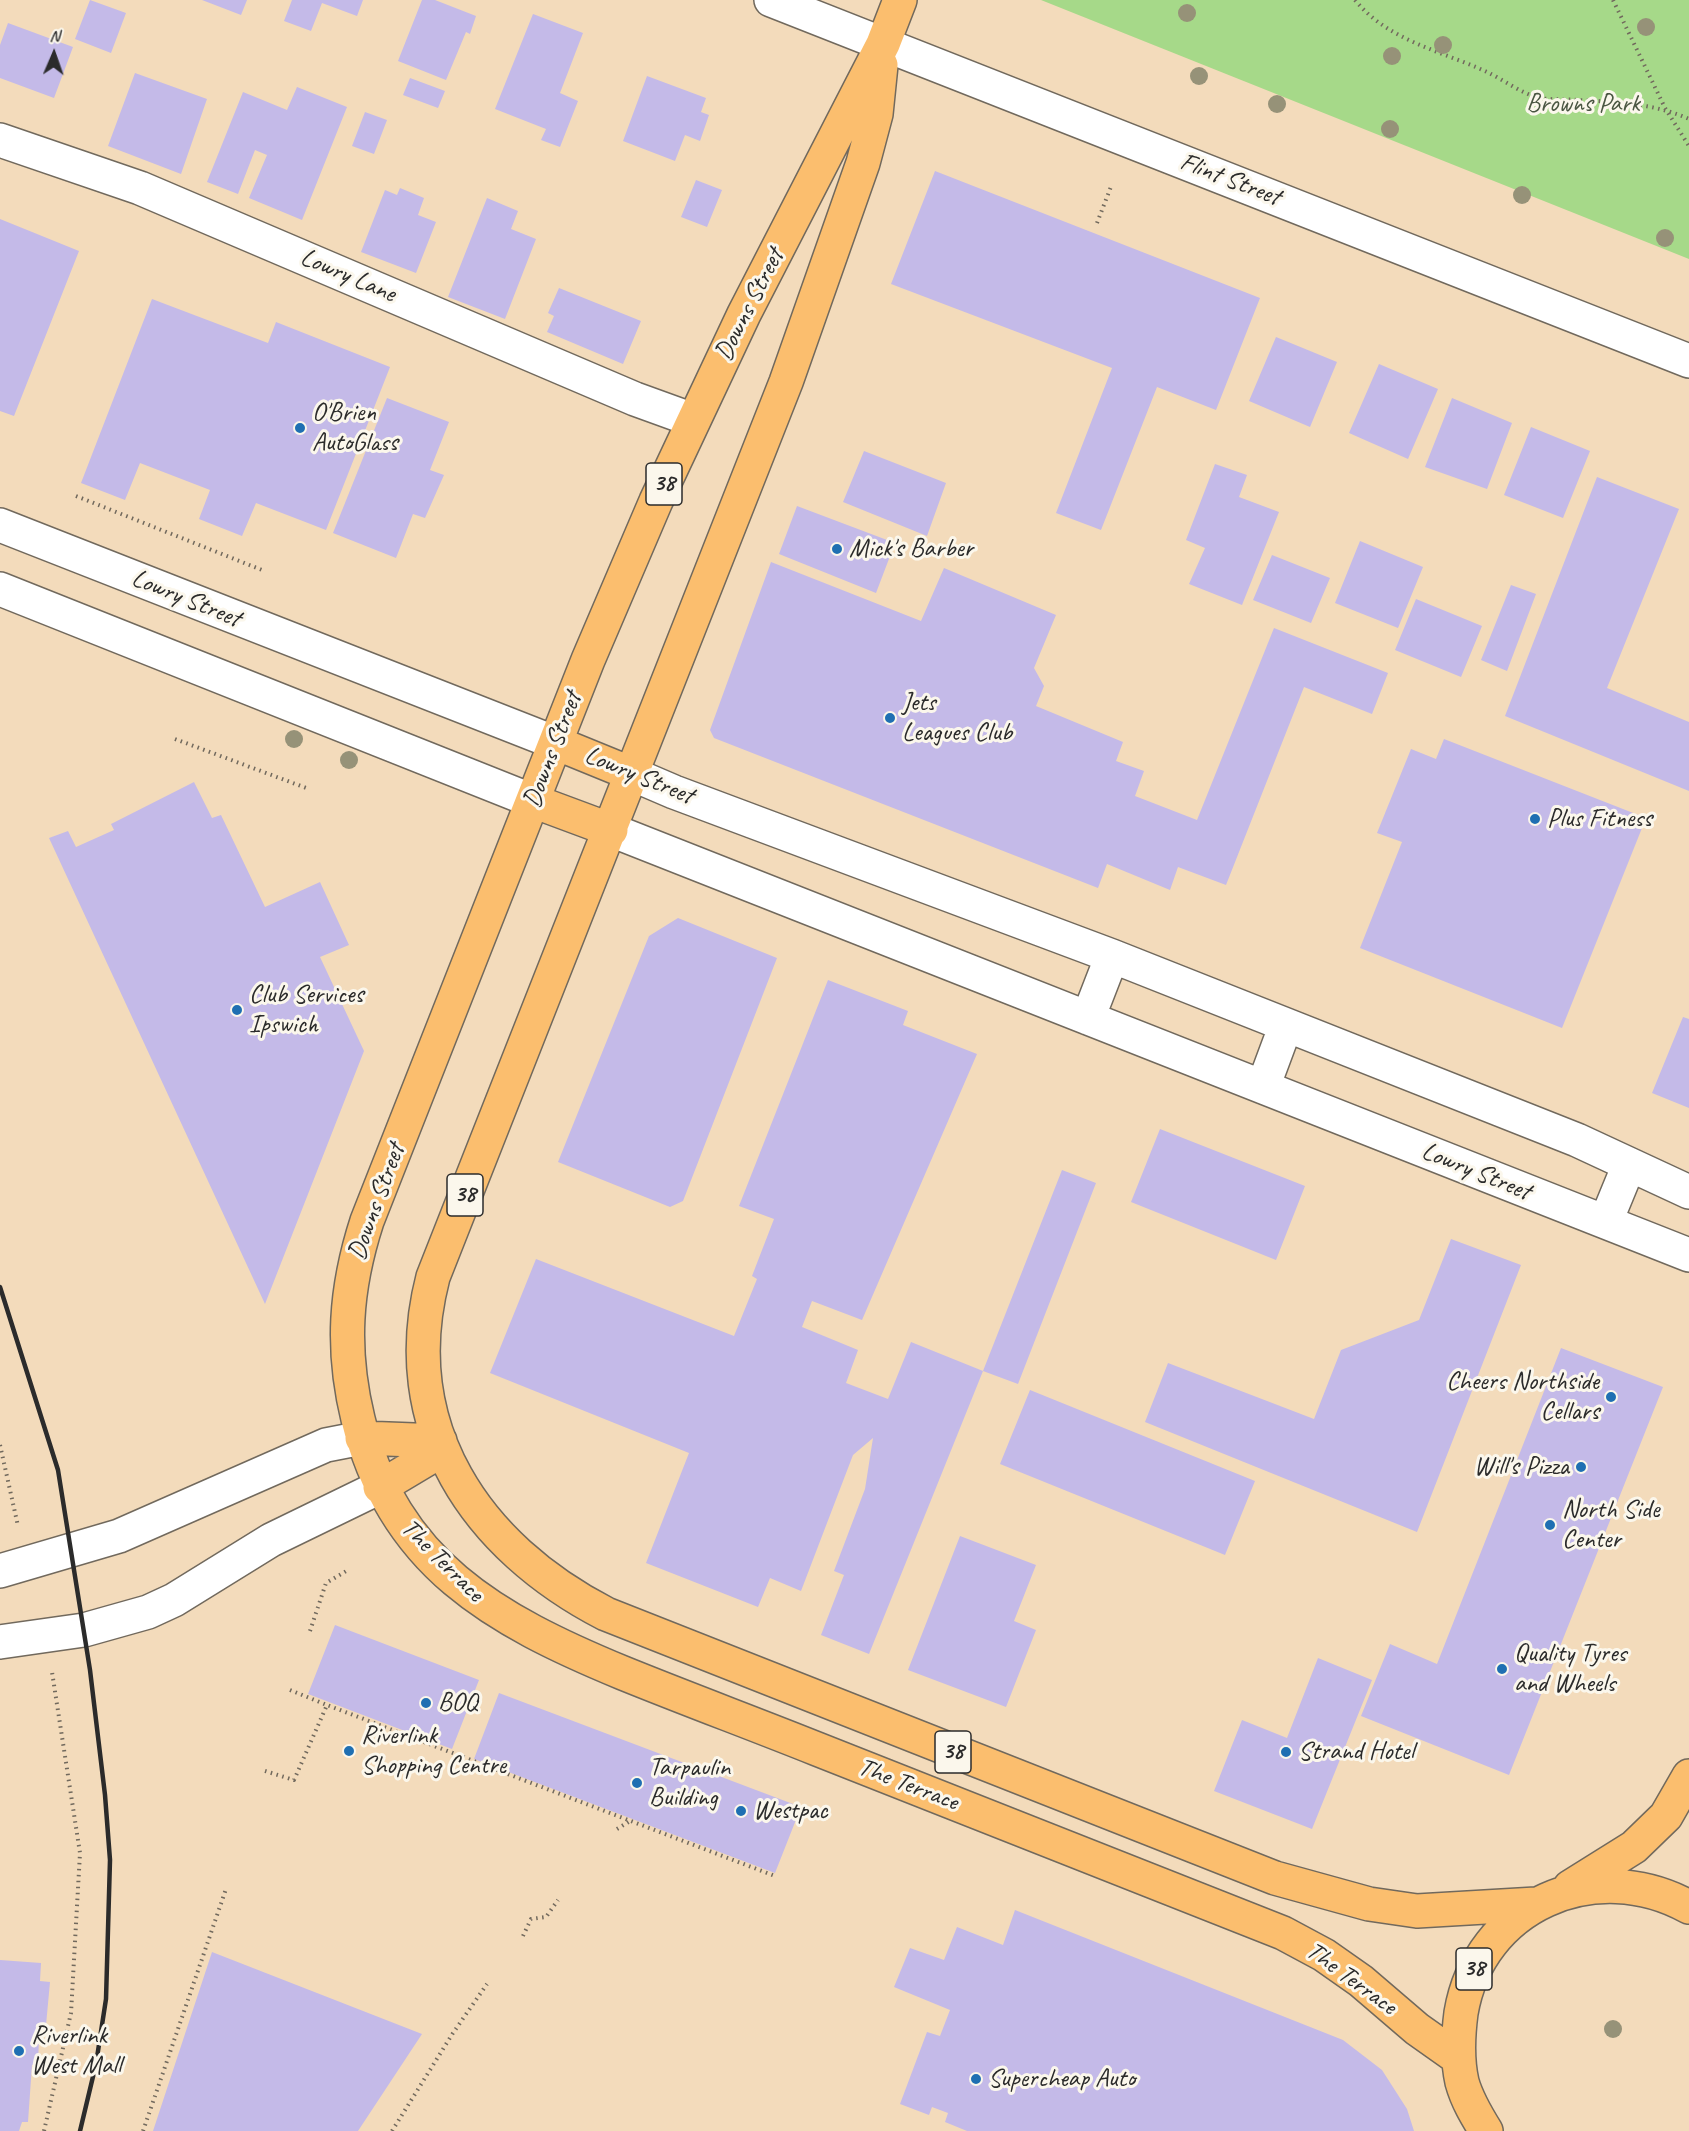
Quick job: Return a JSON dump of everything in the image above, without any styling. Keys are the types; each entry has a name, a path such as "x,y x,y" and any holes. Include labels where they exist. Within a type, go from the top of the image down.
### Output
{"main road":[{"name":"Downs Street","path":"380,1487 362,1438 350,1384 347,1338 348,1299 356,1255 367,1221 588,660 693,420 744,314 883,44 900,0"},
{"name":"Downs Street","path":"441,1446 426,1384 428,1298 434,1277 786,382 864,163 876,114 883,44"},
{"name":"Lowry Street","path":"556,743 633,774"},
{"name":"Lowry Street","path":"533,801 611,830"},
{"path":"362,1438 441,1446"},
{"path":"380,1487 441,1446"},
{"name":"The Terrace","path":"441,1446 460,1487 474,1507 514,1551 565,1592 606,1614 1275,1878 1369,1904 1416,1911 1547,1899"},
{"name":"The Terrace","path":"380,1487 394,1513 453,1580 492,1610 526,1629 649,1683 1283,1933 1324,1955 1361,1981 1417,2029 1458,2058"},
{"path":"1547,1899 1634,1847 1666,1816 1689,1776"},
{"name":"38","path":"1486,2131 1470,2103 1458,2058 1464,1997 1474,1969 1489,1946 1507,1926 1547,1899 1584,1886 1625,1886 1649,1889 1689,1906"}],"street":[{"name":"Flint Street","path":"771,0 1689,361"},
{"name":"Lowry Lane","path":"0,140 140,188 624,394 693,420"},
{"name":"Lowry Street","path":"0,525 556,743"},
{"name":"Lowry Street","path":"0,589 533,801"},
{"name":"Lowry Street","path":"633,774 675,792 1112,956 1577,1140 1689,1192"},
{"name":"Lowry Street","path":"611,830 1689,1255"},
{"path":"1088,1018 1112,956"},
{"path":"1263,1087 1286,1025"},
{"path":"1606,1221 1629,1165"},
{"path":"0,1571 118,1536 326,1445 362,1438"},
{"path":"0,1642 84,1630 148,1612 174,1600 271,1540 380,1487"}],"path":[{"path":"1355,0 1364,11 1383,25 1429,51 1480,69 1539,98 1618,102 1665,108 1689,119"},
{"path":"1613,0 1665,108 1689,146"},
{"path":"1097,223 1112,184"},
{"path":"76,496 262,570"},
{"path":"175,739 309,789"},
{"path":"0,1445 19,1530"},
{"path":"310,1630 326,1583 348,1570"},
{"path":"44,2131 71,2013 80,1853 51,1668"},
{"path":"290,1690 776,1876"},
{"path":"265,1771 294,1780 327,1705"},
{"path":"617,1829 630,1820"},
{"path":"143,2131 226,1889"},
{"path":"523,1936 531,1920 546,1917 558,1900"},
{"path":"392,2131 453,2033 488,1984"}],"green space":[{"name":"Browns Park","path":"1041,0 1689,0 1689,259"}],"building":[{"path":"90,0 126,13 111,53 75,39"},
{"path":"202,0 247,0 241,15"},
{"path":"292,0 363,0 357,16 322,3 311,31 284,21"},
{"path":"422,0 435,0 476,16 470,34 466,32 446,80 398,61"},
{"path":"533,14 583,33 560,93 578,101 560,147 541,140 546,129 495,109"},
{"path":"8,23 73,47 54,98 0,78 0,45"},
{"path":"135,73 207,99 181,174 108,146"},
{"path":"647,76 706,98 701,112 709,115 700,141 685,135 675,161 623,141"},
{"path":"410,78 445,91 438,108 403,95"},
{"path":"297,87 347,107 302,220 249,198 267,155 255,150 238,194 207,182 243,92 287,110"},
{"path":"365,112 387,120 374,154 352,146"},
{"path":"935,171 1260,298 1216,410 1157,387 1101,530 1056,513 1112,368 891,284"},
{"path":"696,180 722,190 707,227 681,217"},
{"path":"400,188 424,198 418,215 436,222 416,273 361,252 385,190 397,195"},
{"path":"487,198 518,211 511,229 536,239 505,319 448,297"},
{"path":"0,219 79,251 14,416 0,411"},
{"path":"559,288 641,321 623,364 547,332 554,316 548,313"},
{"path":"152,299 268,343 276,322 390,367 326,530 256,503 242,536 199,519 210,490 140,463 125,500 81,483"},
{"path":"1276,337 1337,362 1310,427 1249,401"},
{"path":"1379,364 1438,389 1408,459 1349,433"},
{"path":"387,398 449,422 430,470 444,475 425,518 413,514 396,558 333,533"},
{"path":"1452,398 1512,423 1487,489 1425,467"},
{"path":"1531,427 1590,451 1563,518 1504,495"},
{"path":"864,451 946,483 927,536 843,502"},
{"path":"1215,464 1247,475 1239,497 1279,512 1242,605 1189,584 1205,548 1186,540"},
{"path":"1597,477 1679,509 1607,688 1689,722 1689,791 1505,716"},
{"name":"Mick's Barber","path":"797,506 895,543 876,593 779,554"},
{"path":"1360,541 1423,567 1398,628 1335,603"},
{"path":"1272,555 1330,578 1311,623 1253,600"},
{"name":"Jets Leagues Club","path":"771,562 921,621 944,568 1056,615 1034,668 1044,686 1036,706 1123,742 1116,761 1144,771 1135,796 1197,820 1274,628 1388,673 1372,714 1304,687 1226,885 1178,867 1170,890 1107,864 1098,888 714,738 710,730"},
{"path":"1511,585 1536,594 1507,671 1481,660"},
{"path":"1416,599 1482,626 1461,677 1395,650"},
{"path":"1444,739 1646,818 1562,1028 1360,948 1402,842 1377,833 1411,749 1436,759"},
{"name":"Club Services Ipswich","path":"194,782 212,818 221,815 265,907 320,882 349,945 320,957 364,1051 265,1304 49,838 68,831 76,847 114,830 111,824"},
{"path":"678,918 777,958 683,1201 670,1207 558,1162 649,936"},
{"path":"828,980 908,1011 903,1025 977,1054 862,1320 812,1301 802,1327 858,1350 846,1383 888,1399 911,1342 983,1371 869,1654 821,1635 844,1575 834,1571 865,1489 873,1438 853,1455 801,1591 770,1578 758,1607 646,1563 689,1453 490,1373 536,1259 734,1336 757,1279 752,1276 774,1219 739,1206"},
{"path":"1683,1017 1689,1019 1689,1108 1652,1093"},
{"path":"1160,1129 1305,1186 1276,1260 1131,1202"},
{"path":"1062,1170 1096,1183 1018,1384 983,1371"},
{"path":"1451,1239 1521,1265 1417,1532 1145,1422 1168,1363 1314,1419 1341,1350 1419,1320"},
{"name":"North Side Center","path":"1561,1348 1663,1387 1509,1775 1361,1716 1390,1644 1437,1664"},
{"path":"1030,1390 1255,1481 1225,1555 1000,1464"},
{"path":"960,1536 1036,1565 1014,1621 1036,1630 1006,1707 908,1670"},
{"path":"335,1625 479,1680 452,1749 308,1694"},
{"name":"Strand Hotel","path":"1318,1658 1372,1680 1312,1829 1214,1791 1242,1720 1287,1738"},
{"name":"Tarpaulin Building","path":"499,1693 801,1807 775,1873 474,1759"},
{"path":"1015,1910 1343,2040 1382,2070 1407,2109 1414,2131 967,2131 945,2122 948,2113 932,2107 929,2115 900,2104 927,2032 940,2036 950,2010 894,1987 910,1948 944,1960 957,1927 1003,1945"},
{"path":"212,1952 422,2034 358,2131 153,2131"},
{"name":"Riverlink West Mall","path":"0,1960 41,1963 40,1981 50,1982 45,2036 39,2037 38,2065 32,2065 28,2122 22,2122 19,2131 0,2131"}],"railway":[{"path":"0,1287 58,1470 90,1670 105,1795 110,1860 106,1999 96,2064 80,2131"}],"place":[{"name":"O'Brien AutoGlass","path":"300,428"},
{"name":"Mick's Barber","path":"837,549"},
{"name":"Jets Leagues Club","path":"890,718"},
{"name":"Plus Fitness","path":"1535,819"},
{"name":"Club Services Ipswich","path":"237,1010"},
{"name":"Cheers Northside Cellars","path":"1611,1397"},
{"name":"Will's Pizza","path":"1581,1467"},
{"name":"North Side Center","path":"1550,1525"},
{"name":"Quality Tyres and Wheels","path":"1502,1669"},
{"name":"BOQ","path":"426,1703"},
{"name":"Riverlink Shopping Centre","path":"349,1751"},
{"name":"Strand Hotel","path":"1286,1752"},
{"name":"Tarpaulin Building","path":"637,1783"},
{"name":"Westpac","path":"741,1811"},
{"name":"Riverlink West Mall","path":"19,2051"},
{"name":"Supercheap Auto","path":"976,2079"}]}
